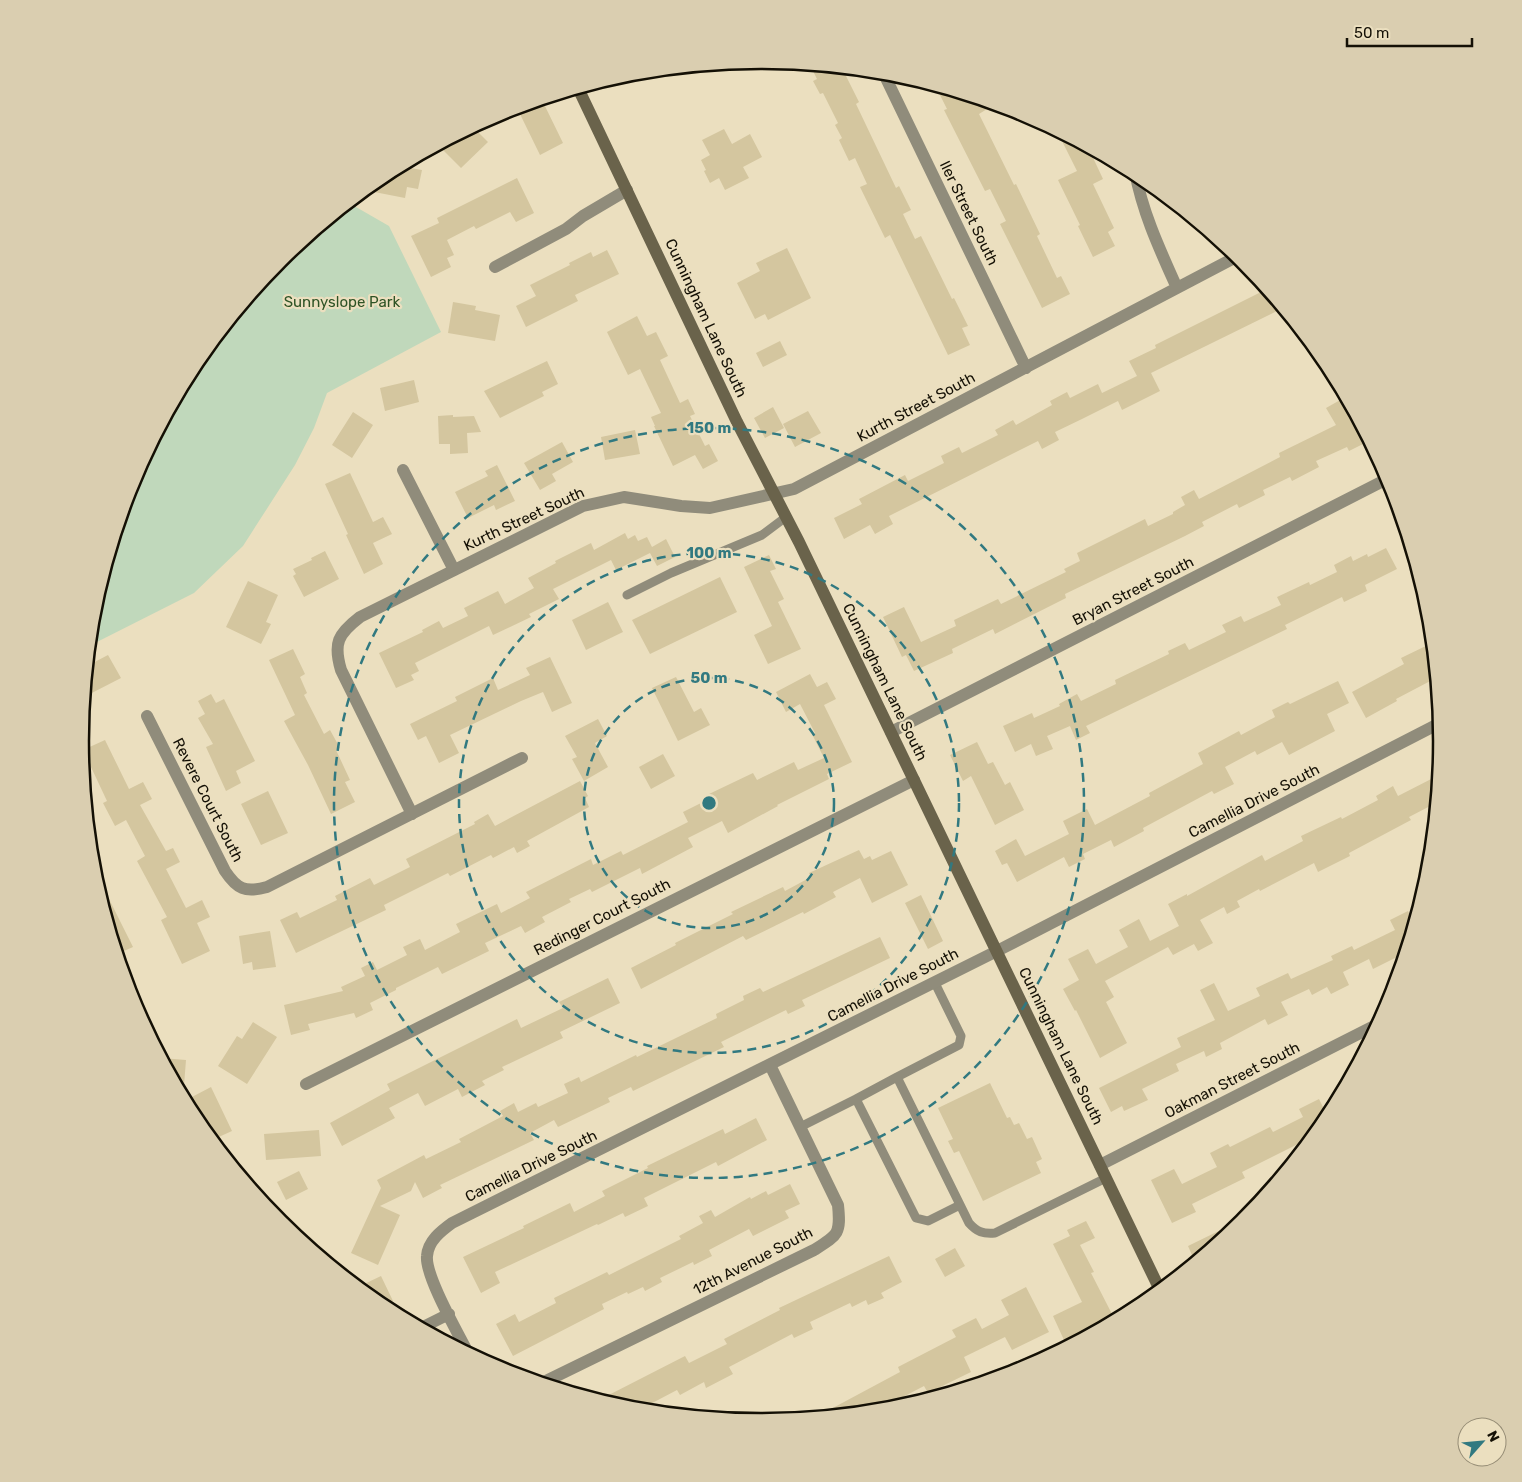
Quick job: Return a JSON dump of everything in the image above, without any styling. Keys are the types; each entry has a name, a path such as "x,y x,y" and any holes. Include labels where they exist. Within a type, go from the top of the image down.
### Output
{"street":[{"name":"Iler Street South","path":"889,81 1026,368"},
{"name":"Cunningham Lane South","path":"581,94 737,422 786,517 891,732 1157,1283"},
{"path":"1137,184 1146,218 1177,288"},
{"path":"495,266 566,229 583,216 627,190"},
{"name":"Kurth Street South","path":"412,814 341,670 337,656 337,644 347,627 360,617 583,506 624,497 681,506 710,508 794,489 1230,260"},
{"path":"403,470 454,570"},
{"name":"Bryan Street South","path":"891,732 1381,482"},
{"name":"Revere Court South","path":"147,716 225,871 239,887 247,890 267,887 412,814"},
{"name":"Camellia Drive South","path":"449,1314 429,1271 427,1255 431,1243 438,1234 452,1223 997,952 1433,727"},
{"path":"412,814 522,758"},
{"name":"Redinger Court South","path":"306,1084 914,780"},
{"name":"Oakman Street South","path":"1100,1165 1368,1029"},
{"name":"12th Avenue South","path":"550,1379 814,1250 834,1237 840,1224 838,1205 770,1065"},
{"path":"428,1325 449,1314 463,1344"}],"lane":[{"path":"627,595 671,573 762,535 786,517"},
{"path":"800,1127 959,1045 961,1036 934,983"},
{"path":"897,1077 969,1223 976,1231 985,1234 995,1233 1106,1178"},
{"path":"856,1099 916,1218 928,1221 960,1205"}],"green space":[{"name":"Sunnyslope Park","path":"355,206 389,226 441,332 327,393 314,428 295,465 243,546 194,593 97,642 102,610 124,525 158,444 179,405 202,368 256,298 318,236"}],"building":[{"path":"813,71 845,75 859,102 856,104 896,188 899,186 911,210 903,214 915,239 921,236 952,299 954,298 968,326 962,328 970,345 948,355 890,235 885,238 860,187 867,184 855,158 849,161 839,140 842,138 835,125 838,123 823,93 820,94 813,81 817,79"},
{"path":"940,95 988,108 979,114 1040,234 1037,236 1057,278 1061,276 1070,294 1042,308 1000,224 1006,221 990,189 985,191 944,110 947,109"},
{"path":"544,104 563,143 540,155 520,114"},
{"path":"724,129 732,144 750,134 762,157 743,167 749,178 725,190 719,178 710,183 701,160 710,155 702,140"},
{"path":"478,132 488,142 461,168 443,150"},
{"path":"1061,140 1092,157 1103,179 1093,184 1114,228 1108,232 1115,246 1093,257 1058,180 1077,171"},
{"path":"411,168 422,170 418,189 407,187 405,198 374,192"},
{"path":"517,178 534,213 516,222 510,212 476,229 474,226 447,240 454,255 447,258 451,267 431,277 411,236 439,223 437,218"},
{"path":"787,248 811,298 768,320 765,314 755,319 737,283 760,271 756,263"},
{"path":"607,250 619,274 575,295 578,301 526,327 516,306 536,296 530,285 591,252 593,257"},
{"path":"1261,292 1277,311 1151,373 1160,391 1122,410 1118,401 1055,432 1059,440 1042,449 1038,441 889,516 893,524 875,534 870,525 844,539 834,518 862,504 859,499 905,475 908,481 944,463 941,456 959,447 962,453 998,435 995,430 1013,420 1016,425 1052,405 1050,401 1067,392 1070,398 1098,384 1102,393 1137,376 1129,361 1156,348 1155,345"},
{"path":"453,302 476,306 475,310 500,315 495,341 448,333"},
{"path":"637,316 647,336 656,332 668,356 660,360 680,403 688,399 695,414 690,416 705,446 709,444 718,461 703,469 695,455 673,466 651,417 661,413 640,369 628,375 607,332"},
{"path":"780,341 787,355 763,367 756,353"},
{"path":"547,361 558,384 542,392 544,396 500,418 484,391"},
{"path":"414,380 419,402 385,411 380,388"},
{"path":"1340,400 1364,444 1349,451 1347,447 1316,461 1319,467 1292,481 1290,477 1263,490 1265,495 1239,508 1237,504 1202,522 1204,526 1065,594 1066,598 995,634 993,629 952,649 953,653 914,671 906,655 902,657 883,617 904,607 921,642 956,626 954,620 998,599 1001,604 1066,572 1064,569 1080,561 1077,553 1145,519 1148,526 1173,514 1173,512 1185,505 1181,497 1194,490 1199,499 1280,457 1279,453 1336,425 1326,408"},
{"path":"773,407 784,428 765,438 754,418"},
{"path":"808,411 821,433 795,447 783,424"},
{"path":"353,412 373,425 352,458 332,445"},
{"path":"453,415 453,417 474,416 481,432 467,433 468,453 450,454 450,444 439,444 438,416"},
{"path":"635,430 640,454 605,460 601,437"},
{"path":"562,442 573,462 552,474 556,481 540,490 524,463"},
{"path":"497,465 515,501 496,510 494,505 468,518 455,492 488,476 485,471"},
{"path":"350,473 373,522 383,517 392,534 373,543 383,564 364,574 325,484"},
{"path":"625,533 628,539 635,535 638,541 647,537 652,547 666,539 675,557 657,566 650,553 616,570 611,560 553,589 559,599 529,614 531,617 493,635 489,626 415,663 419,671 411,675 414,680 396,688 379,653 423,632 422,630 439,621 443,628 468,616 464,608 498,591 505,604 534,588 528,578 556,563 555,561 591,543 594,550"},
{"path":"1386,548 1397,569 1365,585 1367,591 1344,602 1342,597 1285,625 1287,629 1086,726 1090,733 1076,740 1070,726 1047,736 1053,749 1036,756 1031,744 1015,752 1003,726 1032,713 1034,718 1060,706 1059,704 1077,694 1081,701 1116,684 1115,680 1169,654 1168,651 1185,643 1189,650 1226,632 1222,625 1241,616 1244,622 1281,605 1277,597 1309,582 1310,585 1337,572 1334,565 1351,556 1353,561 1367,554 1368,557"},
{"path":"325,551 339,579 304,597 293,576 296,574 293,569"},
{"path":"769,555 776,569 770,571 784,599 778,602 801,649 768,664 754,635 772,626 744,567"},
{"path":"720,577 737,612 650,654 632,620"},
{"path":"248,581 278,595 266,622 271,624 261,644 226,627"},
{"path":"608,602 623,632 586,650 572,620"},
{"path":"1426,646 1430,681 1396,699 1397,701 1366,718 1352,692 1404,664 1401,658"},
{"path":"293,649 305,674 300,677 307,693 304,695 324,734 330,730 340,748 336,750 350,780 345,782 355,802 331,814 308,765 284,721 295,715 269,660"},
{"path":"108,655 121,678 90,694 94,662"},
{"path":"550,657 572,703 552,712 543,692 521,701 450,735 459,753 439,763 426,736 418,740 410,724 457,701 455,697 493,678 498,690 530,675 526,668"},
{"path":"810,674 817,687 827,682 836,699 824,705 852,762 827,774 829,779 777,805 728,833 722,821 688,838 693,847 642,874 640,868 592,892 590,889 569,899 571,902 542,917 545,922 525,933 521,926 485,943 489,951 442,974 438,967 396,988 396,990 370,1003 373,1010 356,1018 354,1013 308,1024 310,1030 291,1035 284,1005 343,991 341,987 365,976 361,968 373,962 377,970 407,955 403,947 420,939 425,950 460,932 456,924 497,904 501,913 530,898 526,892 591,859 593,865 621,851 623,855 688,822 683,812 711,798 709,794 753,773 757,780 794,762 798,770 824,758 812,734 815,733 800,704 786,712 776,692"},
{"path":"676,677 694,712 701,708 710,725 678,741 652,688"},
{"path":"1338,681 1349,703 1327,714 1335,731 1289,755 1282,742 1257,755 1255,751 1225,767 1234,784 1214,794 1212,791 1143,828 1144,831 1114,847 1111,840 1083,854 1085,859 1069,867 1064,857 1017,882 1007,863 1002,865 995,851 1016,839 1025,856 1069,834 1063,821 1087,809 1095,825 1150,796 1149,793 1203,764 1198,753 1239,731 1241,735 1275,717 1272,710 1288,702 1290,704"},
{"path":"211,694 216,703 224,699 255,761 236,771 241,783 226,791 206,747 213,744 198,718 205,714 198,701"},
{"path":"598,719 607,736 595,743 608,767 584,781 572,759 577,757 565,736"},
{"path":"105,740 129,789 143,782 152,799 140,805 166,851 173,848 180,862 166,869 186,908 202,900 210,917 197,923 210,951 182,964 161,920 167,917 137,861 145,856 126,820 115,826 103,803 107,801 90,764 89,747"},
{"path":"977,742 988,764 993,762 1005,785 1010,782 1024,810 995,825 971,776 963,781 950,755"},
{"path":"663,754 675,776 651,789 639,767"},
{"path":"1432,779 1430,806 1409,817 1411,820 1349,853 1350,856 1318,872 1314,863 1237,901 1240,907 1227,914 1224,907 1200,920 1213,943 1198,951 1194,944 1173,955 1168,947 1105,981 1114,997 1106,1002 1127,1043 1100,1058 1076,1010 1063,989 1079,980 1068,959 1088,949 1096,964 1128,947 1119,930 1139,919 1150,941 1179,926 1168,904 1187,894 1187,896 1262,855 1265,861 1303,841 1301,836 1341,817 1342,819 1378,800 1376,796 1393,786 1398,796"},
{"path":"580,781 588,796 585,798 589,807 527,841 530,846 517,853 514,847 493,858 491,855 450,876 448,873 384,905 386,910 296,953 280,920 297,912 300,918 337,900 335,896 370,878 374,885 410,867 406,859 475,824 474,822 488,814 495,826"},
{"path":"268,791 288,833 261,845 241,804"},
{"path":"859,850 864,859 870,856 872,860 891,851 908,885 872,903 860,878 833,892 836,897 804,914 803,912 746,940 743,936 641,989 631,968 676,945 675,943 733,914 731,912 783,887 785,891 811,877 809,873"},
{"path":"921,895 943,941 928,949 905,903"},
{"path":"108,896 133,947 122,952"},
{"path":"1408,911 1410,915 1398,956 1373,969 1369,959 1343,972 1349,985 1331,994 1327,987 1312,995 1309,989 1281,1002 1288,1015 1268,1025 1265,1019 1220,1043 1222,1049 1206,1057 1204,1051 1176,1064 1179,1071 1142,1089 1148,1100 1124,1111 1122,1106 1111,1112 1099,1088 1181,1047 1177,1038 1215,1020 1200,990 1214,983 1228,1011 1260,996 1256,988 1288,973 1291,979 1333,960 1331,956 1352,946 1354,950 1395,930 1390,920"},
{"path":"270,931 276,967 253,970 252,962 243,964 239,936"},
{"path":"880,937 890,958 802,1000 805,1006 788,1014 786,1010 721,1042 724,1047 633,1091 631,1087 608,1098 610,1102 558,1127 554,1120 530,1133 534,1140 440,1185 442,1188 423,1198 415,1182 411,1191 380,1206 400,1215 378,1265 351,1253 381,1188 377,1180 424,1155 426,1159 461,1142 459,1139 503,1116 500,1111 514,1103 518,1112 536,1103 538,1107 568,1093 564,1084 579,1077 581,1082 636,1055 637,1057 717,1018 716,1014 744,1000 743,996 760,988 763,992"},
{"path":"608,978 620,1003 560,1032 563,1038 502,1067 504,1070 482,1081 485,1085 462,1097 458,1089 425,1106 418,1093 389,1108 395,1118 342,1146 330,1123 390,1090 387,1084 517,1019 521,1028 563,1008 559,1002"},
{"path":"253,1022 277,1037 247,1084 218,1066 237,1036 242,1039"},
{"path":"169,1059 186,1060 184,1085"},
{"path":"990,1083 1007,1118 1010,1117 1014,1125 1019,1123 1027,1139 1032,1137 1042,1159 1036,1162 1041,1173 983,1201 959,1151 954,1153 948,1141 953,1139 938,1108"},
{"path":"211,1087 232,1131 219,1137 192,1097"},
{"path":"1319,1099 1324,1108 1299,1144 1242,1172 1245,1178 1192,1204 1196,1212 1172,1223 1151,1180 1174,1169 1182,1184 1217,1167 1210,1153 1228,1144 1230,1147 1270,1127 1273,1132 1303,1117 1299,1109"},
{"path":"756,1118 767,1140 718,1166 716,1162 644,1198 648,1206 625,1217 623,1213 597,1224 495,1272 500,1283 481,1293 463,1257 524,1228 523,1226 570,1203 574,1212 605,1196 602,1191 648,1168 647,1166 723,1129 725,1134"},
{"path":"319,1130 321,1156 266,1160 264,1134"},
{"path":"299,1171 308,1189 286,1200 277,1182"},
{"path":"790,1184 800,1204 785,1211 789,1218 753,1236 749,1229 709,1250 712,1256 694,1265 693,1262 660,1278 662,1282 645,1291 643,1287 628,1294 627,1292 602,1304 604,1309 513,1356 496,1324 515,1314 519,1322 556,1303 554,1298 607,1272 609,1275 681,1239 679,1236 703,1223 699,1216 711,1210 715,1217 750,1197 751,1199 766,1191 768,1195"},
{"path":"1086,1221 1095,1238 1080,1245 1094,1272 1091,1273 1112,1314 1064,1340 1053,1316 1082,1302 1053,1244 1070,1236 1067,1230"},
{"path":"1221,1230 1192,1256 1188,1246"},
{"path":"955,1248 965,1266 945,1277 935,1259"},
{"path":"889,1256 902,1282 881,1293 884,1298 868,1305 866,1300 852,1307 850,1303 810,1322 813,1329 794,1338 792,1334 729,1367 733,1374 706,1388 704,1382 680,1395 677,1390 651,1403 609,1395 685,1356 689,1363 727,1344 724,1339 780,1310 779,1308"},
{"path":"381,1276 393,1301 388,1300 365,1284"},
{"path":"1026,1287 1049,1332 1012,1350 1005,1337 964,1357 971,1372 933,1390 927,1392 924,1386 901,1398 831,1409 900,1372 898,1367 956,1337 952,1330 976,1318 982,1329 1009,1315 1001,1300"}]}
